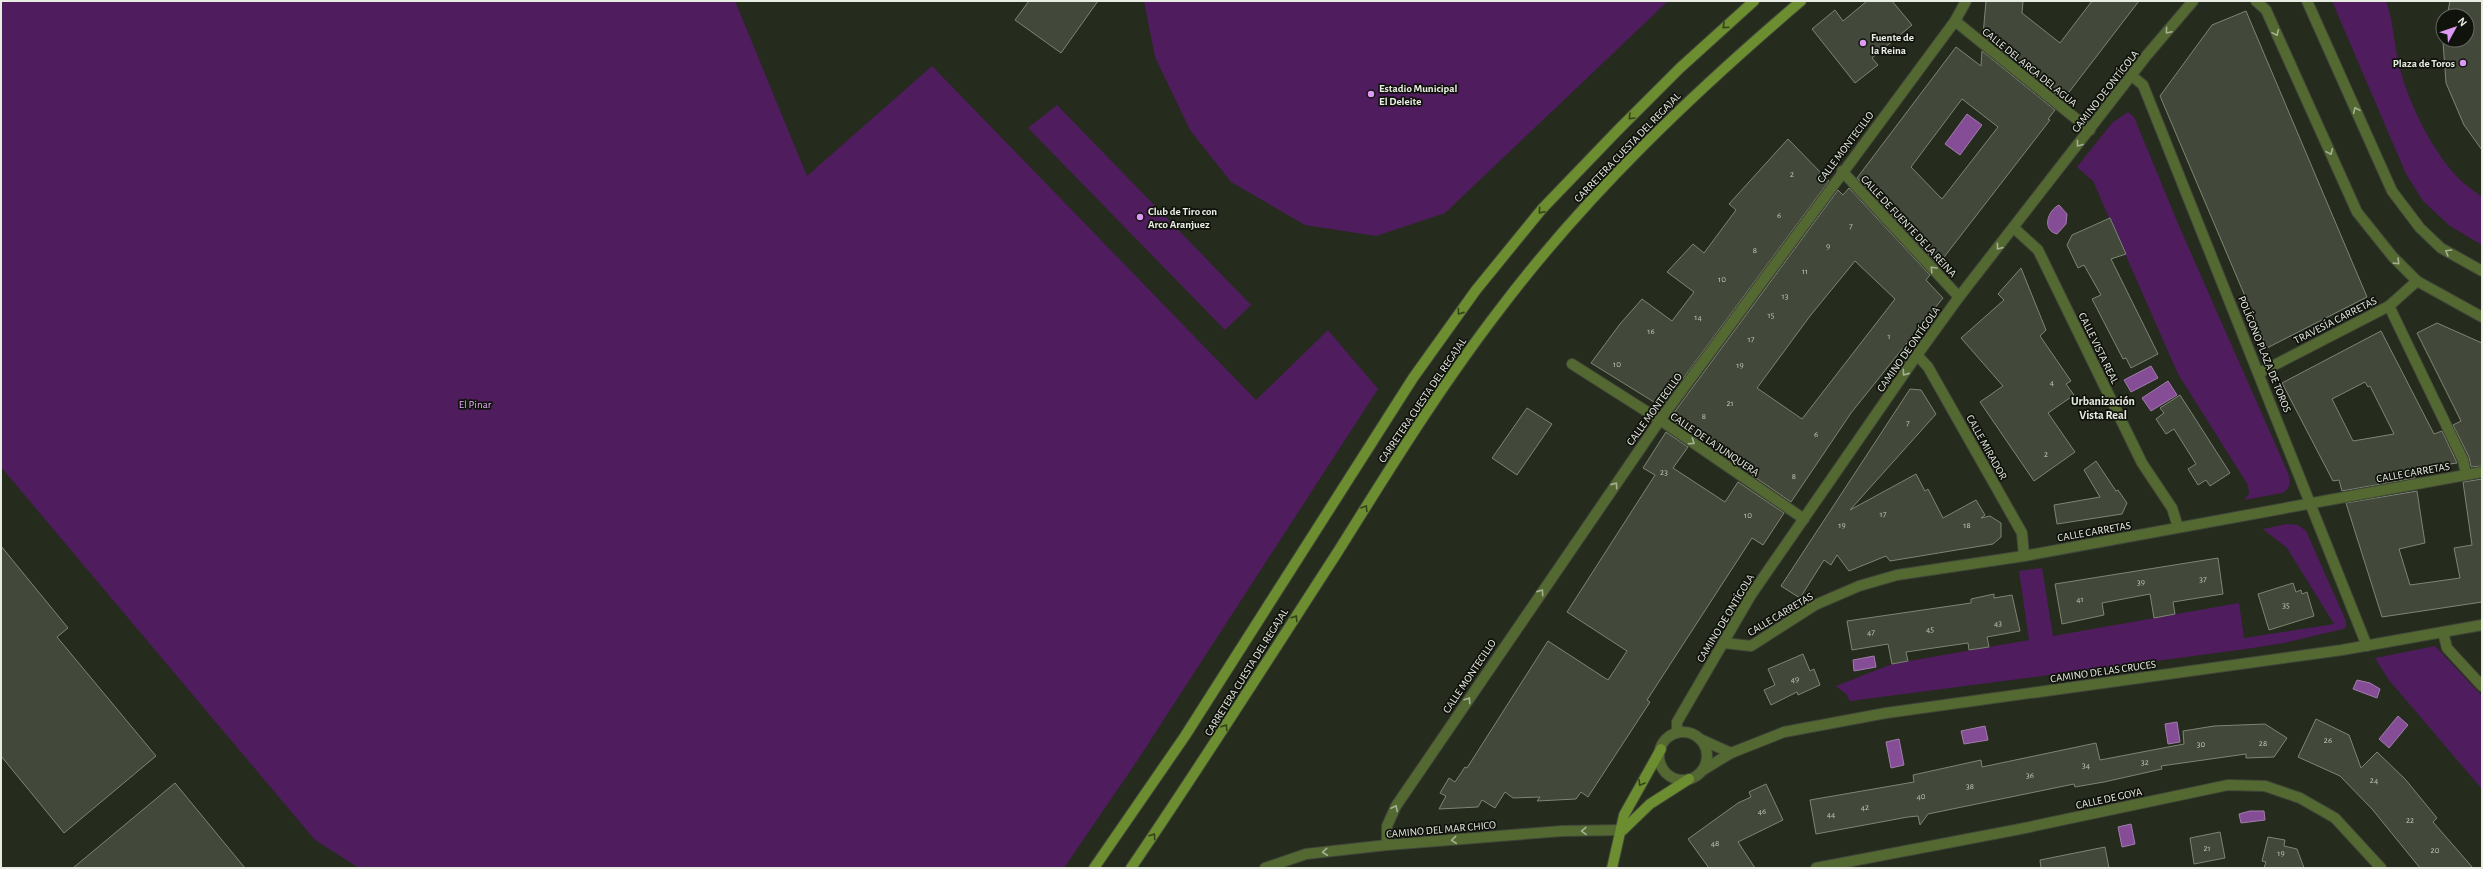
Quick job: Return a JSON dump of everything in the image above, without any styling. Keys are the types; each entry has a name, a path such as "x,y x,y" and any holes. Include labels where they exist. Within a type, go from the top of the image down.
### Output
{"main road":[{"name":"CARRETERA CUESTA DEL REGAJAL","path":"1094,868 1185,736 1413,378 1476,290 1542,209 1612,136 1680,68 1754,1"},
{"name":"CARRETERA CUESTA DEL REGAJAL","path":"1132,868 1210,751 1435,398 1500,308 1562,233 1638,150 1699,90 1801,1"},
{"path":"1612,868 1623,830 1624,815 1661,749"},
{"path":"1623,830 1650,804 1689,779"}],"street":[{"name":"CALLE MONTECILLO","path":"1387,845 1387,826 1396,806 1660,420 1842,171 1955,22 1966,1"},
{"name":"CAMINO DE ONTÍGOLA","path":"1677,733 1677,722 1750,595 1917,355 1959,297 2132,76 2193,1"},
{"path":"2256,1 2266,10 2357,212 2393,257 2417,281 2482,317"},
{"path":"2307,1 2392,191 2420,228 2441,248 2482,271"},
{"name":"CALLE DEL ARCA DEL AGUA","path":"1955,22 2090,130"},
{"name":"POLÍGONO PLAZA DE TOROS","path":"2132,76 2143,85 2311,502 2367,646"},
{"name":"CALLE DE FUENTE DE LA REINA","path":"1842,171 1959,297"},
{"name":"CALLE VISTA REAL","path":"2014,228 2038,250 2142,463 2172,508 2178,527"},
{"name":"TRAVESÍA CARRETAS","path":"2259,373 2389,306 2417,281"},
{"path":"2389,306 2463,460 2466,474"},
{"name":"CALLE MIRADOR","path":"1917,355 1928,367 2022,533 2024,556"},
{"name":"CALLE DE LA JUNQUERA","path":"1572,364 1660,420 1804,519"},
{"name":"CALLE CARRETAS","path":"1724,642 1751,646 1815,605 1859,586 1897,575 2024,556 2311,502 2482,472"},
{"name":"CAMINO DE LAS CRUCES","path":"1703,770 1731,753 1784,732 1886,713 2367,646 2482,626"},
{"path":"2443,632 2447,648 2482,686"},
{"path":"1700,739 1707,754 1703,770 1689,779 1673,778 1666,773 1662,765 1661,749 1664,742 1677,733 1693,734 1700,739 1731,753"},
{"name":"CALLE DE GOYA","path":"1816,868 2020,829 2228,785 2265,786 2300,798 2335,818 2381,868"},
{"name":"CAMINO DEL MAR CHICO","path":"1265,868 1306,854 1387,845 1562,831 1623,830"}],"green space":[{"name":"El Pinar","path":"1,1 735,1 807,176 932,66 1256,400 1328,330 1378,389 1137,761 1064,868 359,868 315,840 1,467"},
{"name":"Estadio Municipal El Deleite","path":"1144,1 1668,1 1445,213 1376,236 1305,225 1231,182 1190,130 1155,57"},
{"path":"2332,1 2386,1 2392,22 2400,71 2412,104 2428,136 2448,166 2461,181 2482,197 2482,245 2450,226 2423,201 2406,174"},
{"name":"Club de Tiro con Arco Aranjuez","path":"1057,105 1251,305 1225,330 1028,128"},
{"path":"2128,112 2134,117 2179,226 2288,473 2290,484 2289,487 2282,493 2244,500 2249,494 2248,485 2178,374 2093,181 2077,167 2112,123"},
{"path":"2287,524 2298,525 2306,531 2346,621 2346,627 2343,629 2284,643 2239,650 1850,701 1846,694 1836,686 1892,664 2029,640 2019,571 2042,568 2053,636 2239,603 2244,638 2334,624 2287,548 2263,529"},
{"path":"2435,646 2482,696 2482,789 2388,679 2375,658"}],"shaded area":[{"path":"1967,114 1982,125 1960,155 1945,144"},
{"path":"2059,205 2067,214 2066,224 2057,234 2052,232 2049,228 2048,220 2049,215"},
{"path":"2151,366 2158,378 2131,392 2124,380"},
{"path":"2168,381 2177,395 2151,411 2142,398"},
{"path":"1874,656 1876,667 1854,671 1853,660"},
{"path":"2357,680 2370,683 2380,689 2377,698 2353,689"},
{"path":"2398,716 2408,725 2389,748 2379,739"},
{"path":"2177,722 2180,742 2168,744 2165,724"},
{"path":"1985,726 1988,740 1964,744 1961,731"},
{"path":"1899,739 1904,765 1891,768 1886,742"},
{"path":"2250,811 2264,811 2265,820 2241,823 2239,814"},
{"path":"2131,824 2135,844 2122,847 2118,827"}],"building":[{"path":"1029,1 1098,1 1061,53 1015,20"},
{"path":"1867,1 1892,1 1912,25 1872,58 1878,65 1855,83 1812,29 1835,10 1843,21"},
{"path":"1986,1 2023,1 2022,13 2060,43 2092,1 2139,1 2063,100 1983,35"},
{"name":"Plaza de Toros","path":"2450,1 2482,1 2482,150 2464,125 2446,83 2444,48 2475,48 2475,8 2449,8"},
{"path":"2246,11 2367,297 2267,348 2160,96 2212,25"},
{"path":"1956,47 1981,66 1982,51 2055,110 2048,119 2050,120 1938,265 1857,178","holes":["1962,99 1998,127 1942,199 1911,167"]},
{"path":"1788,139 1829,181 1662,407 1591,363 1620,324 1642,299 1672,321 1694,292 1667,272 1693,244 1704,253 1736,210 1729,204"},
{"path":"1849,188 1930,275 1926,280 1943,298 1851,413 1791,502 1746,471 1749,466 1699,431 1695,436 1673,421 1676,416 1673,414 1838,190 1843,195","holes":["1855,261 1895,299 1802,419 1757,388 1810,316"]},
{"path":"2110,218 2126,254 2111,259 2158,354 2131,368 2126,358 2123,359 2092,299 2101,295 2084,265 2078,268 2067,245 2072,235"},
{"path":"2021,268 2046,330 2040,336 2071,381 2066,384 2074,395 2048,413 2075,452 2034,481 1980,402 2003,386 1961,338 2004,300 1998,294"},
{"path":"2437,323 2482,343 2482,466 2471,467 2469,457 2453,425 2461,421 2417,333"},
{"path":"2381,331 2434,434 2442,431 2457,463 2414,469 2415,478 2342,491 2339,480 2333,481 2282,383","holes":["2365,382 2368,387 2370,386 2394,434 2353,441 2332,399"]},
{"path":"1910,389 1921,390 1936,414 1850,510 1916,474 1925,491 1928,489 1943,518 1976,500 1985,515 1981,518 1990,516 2001,523 2001,537 1993,544 1890,561 1886,556 1849,571 1837,555 1831,565 1824,560 1800,598 1781,586"},
{"path":"2180,395 2230,473 2210,486 2206,480 2198,485 2188,469 2196,464 2174,429 2166,434 2156,419 2164,413 2160,408"},
{"path":"1527,408 1552,424 1517,475 1492,458"},
{"path":"1666,432 1688,447 1673,468 1725,502 1738,482 1784,513 1763,545 1752,538 1647,700 1650,702 1588,797 1581,792 1576,799 1537,801 1540,797 1513,798 1505,792 1495,808 1482,800 1478,807 1439,809 1446,796 1440,793 1449,778 1455,782 1465,767 1467,768 1548,641 1608,680 1627,651 1567,612 1655,475 1643,468"},
{"path":"2096,461 2116,491 2118,490 2127,503 2122,514 2057,524 2054,505 2100,497 2084,470"},
{"path":"2482,479 2482,602 2382,617 2346,503 2417,491 2425,543 2399,549 2410,585 2460,578 2454,548 2472,545 2463,482"},
{"path":"1,546 68,628 57,637 156,756 64,833 1,756"},
{"path":"2218,558 2223,594 2173,602 2175,614 2154,618 2150,594 2102,603 2104,615 2062,624 2055,584"},
{"path":"2293,583 2296,592 2301,590 2302,594 2307,592 2314,616 2269,630 2258,594"},
{"path":"1994,594 1994,598 2012,595 2020,631 1987,637 1989,647 1969,650 1968,643 1906,652 1908,661 1892,664 1888,644 1852,650 1847,621 1971,603 1971,599"},
{"path":"1803,654 1810,671 1814,669 1820,685 1798,695 1797,692 1771,705 1764,690 1775,685 1768,669"},
{"path":"2316,719 2349,735 2361,768 2377,752 2405,779 2437,818 2433,822 2473,868 2420,868 2372,809 2340,776 2298,757"},
{"path":"2265,724 2287,738 2274,757 2246,758 2246,754 2161,766 2162,769 2104,782 2075,787 2074,784 1928,814 1920,825 1918,816 1816,834 1810,800 1914,782 1913,775 1981,760 1982,767 2096,743 2100,760 2184,744 2183,731 2214,726"},
{"path":"175,783 245,868 73,868"},
{"path":"1766,784 1783,820 1738,842 1755,868 1709,868 1688,839 1738,803 1751,797 1749,792"},
{"path":"2220,832 2225,858 2194,864 2190,838"},
{"path":"2268,837 2285,840 2284,846 2297,849 2304,868 2264,868 2266,862 2262,861"},
{"path":"2105,847 2109,868 2041,868 2040,860"}],"place":[{"name":"Fuente de la Reina","path":"1863,43"},
{"name":"Plaza de Toros","path":"2463,63"},
{"name":"Estadio Municipal El Deleite","path":"1371,94"},
{"name":"Club de Tiro con Arco Aranjuez","path":"1140,217"}],"district":[{"name":"Urbanización Vista Real","path":"2103,408"}]}
